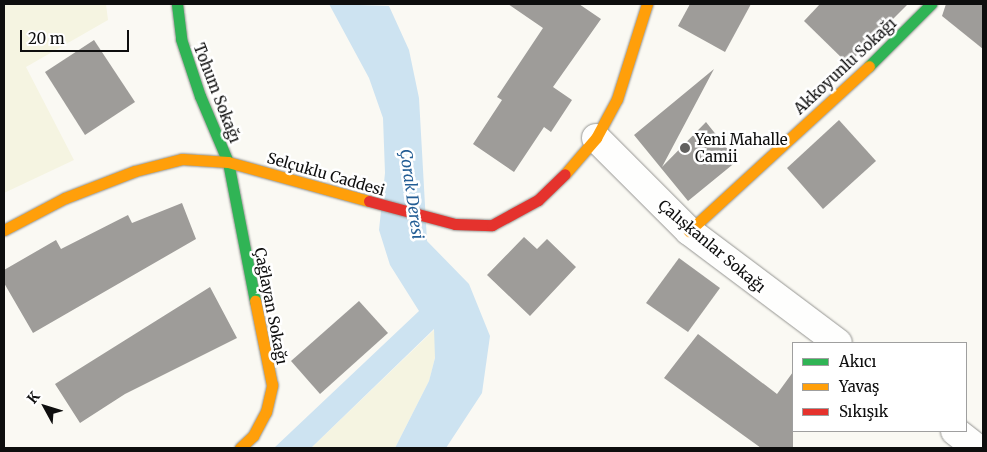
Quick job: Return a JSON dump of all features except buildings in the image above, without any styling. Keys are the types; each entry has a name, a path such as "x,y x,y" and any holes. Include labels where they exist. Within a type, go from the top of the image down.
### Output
{"street":[{"name":"Tohum Sokağı","path":"177,4 181,39 200,96 228,162"},
{"name":"Selçuklu Caddesi","path":"4,230 64,198 135,171 182,159 228,162 380,206 455,224 492,225 514,216 568,172 596,138 617,99 647,4"},
{"name":"Akkoyunlu Sokağı","path":"689,231 890,47 931,4"},
{"name":"Çalışkanlar Sokağı","path":"596,138 689,231 837,342"},
{"name":"Çağlayan Sokağı","path":"228,162 272,385 266,412 253,436 240,448"},
{"path":"956,432 977,448"}],"green space":[{"path":"4,4 106,4 108,20 26,67 74,160 4,193"},
{"path":"435,329 435,358 429,381 395,448 311,448"}],"water":[{"name":"Çorak Deresi","path":"329,4 389,6 409,50 419,98 427,241 469,284 490,336 482,393 446,448 395,448 429,381 435,358 434,329 311,448 274,448 419,311 390,265 379,230 385,173 383,118 369,78"}],"traffic: fast":[{"path":"177,4 181,39 200,96 228,162 255,301"},
{"path":"869,66 931,4"}],"traffic: slow":[{"path":"565,174 596,138 617,99 647,4"},
{"path":"689,231 869,66"},
{"path":"4,230 65,198 135,171 182,159 228,162 369,201"},
{"path":"240,448 253,436 266,412 272,385 255,301"}],"traffic: jam":[{"path":"369,201 455,224 492,225 538,200 565,174"}],"place":[{"name":"Yeni Mahalle Camii","path":"685,148"}]}
